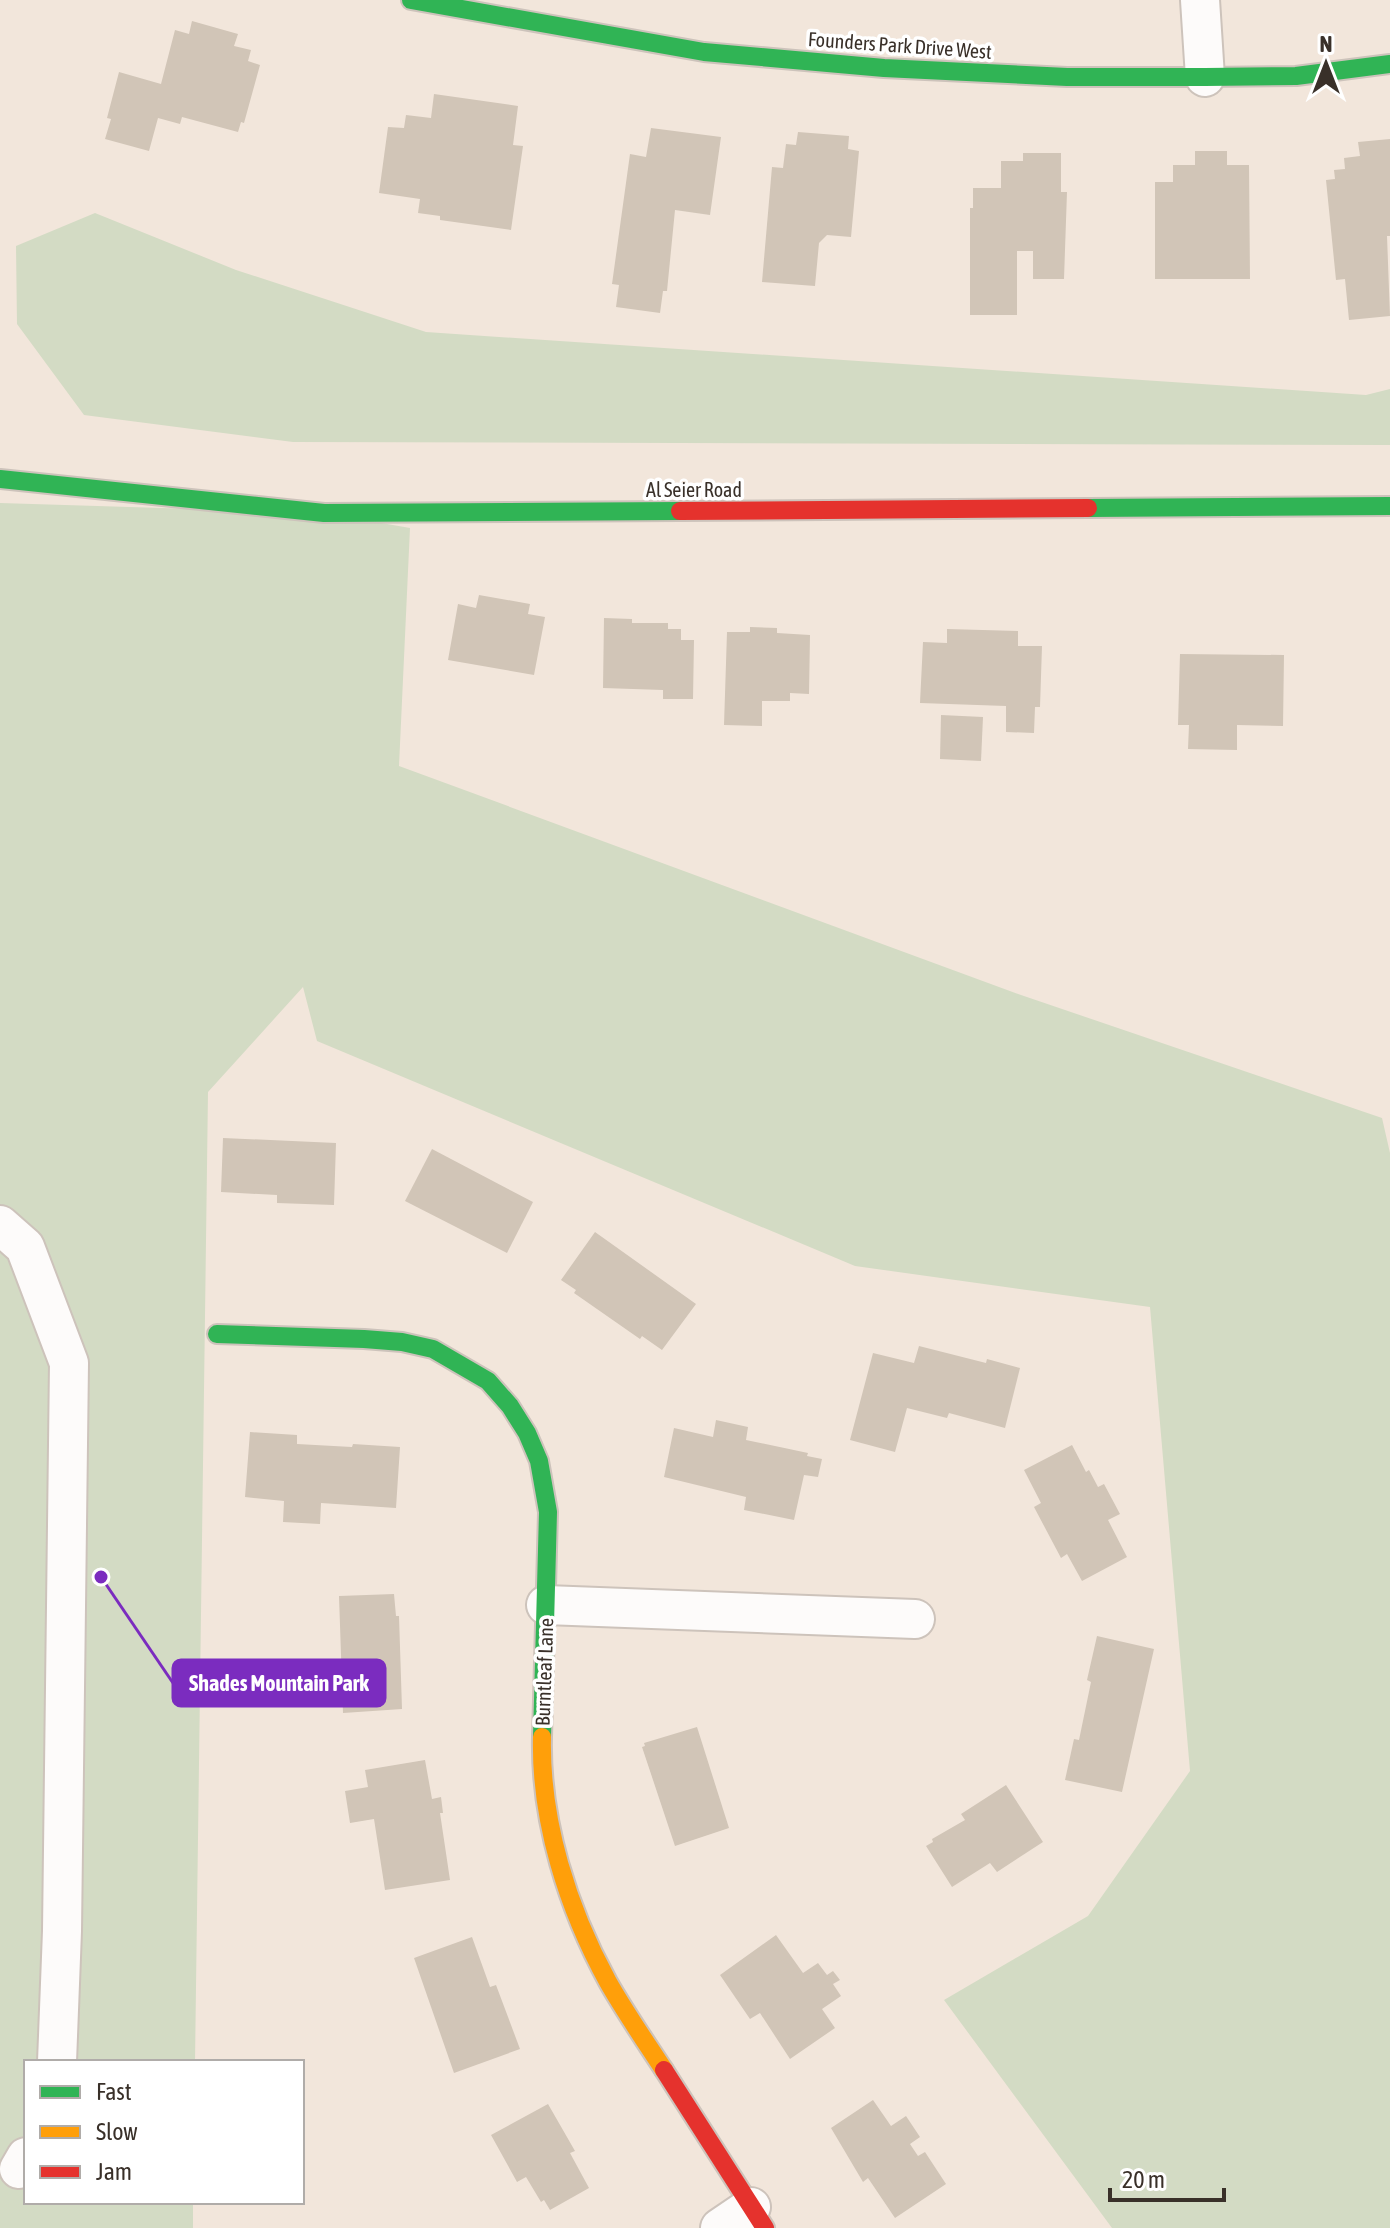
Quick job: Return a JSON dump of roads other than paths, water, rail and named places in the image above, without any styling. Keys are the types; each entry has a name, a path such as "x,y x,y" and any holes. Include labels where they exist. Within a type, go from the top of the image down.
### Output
{"street":[{"name":"Founders Park Drive West","path":"411,0 704,52 884,68 1067,77 1205,77 1296,76 1390,64"},
{"path":"1200,0 1205,77"},
{"name":"Al Seier Road","path":"0,479 324,513 1390,506"},
{"path":"0,1225 25,1247 69,1363 62,1931 57,2060"},
{"name":"Burntleaf Lane","path":"217,1334 402,1342 433,1349 488,1381 510,1406 527,1433 539,1461 548,1512 542,1752 547,1806 562,1870 579,1920 608,1982 758,2218 720,2228"},
{"path":"546,1605 915,1619"}],"place":[{"name":"Shades Mountain Park","path":"101,1577"}]}
